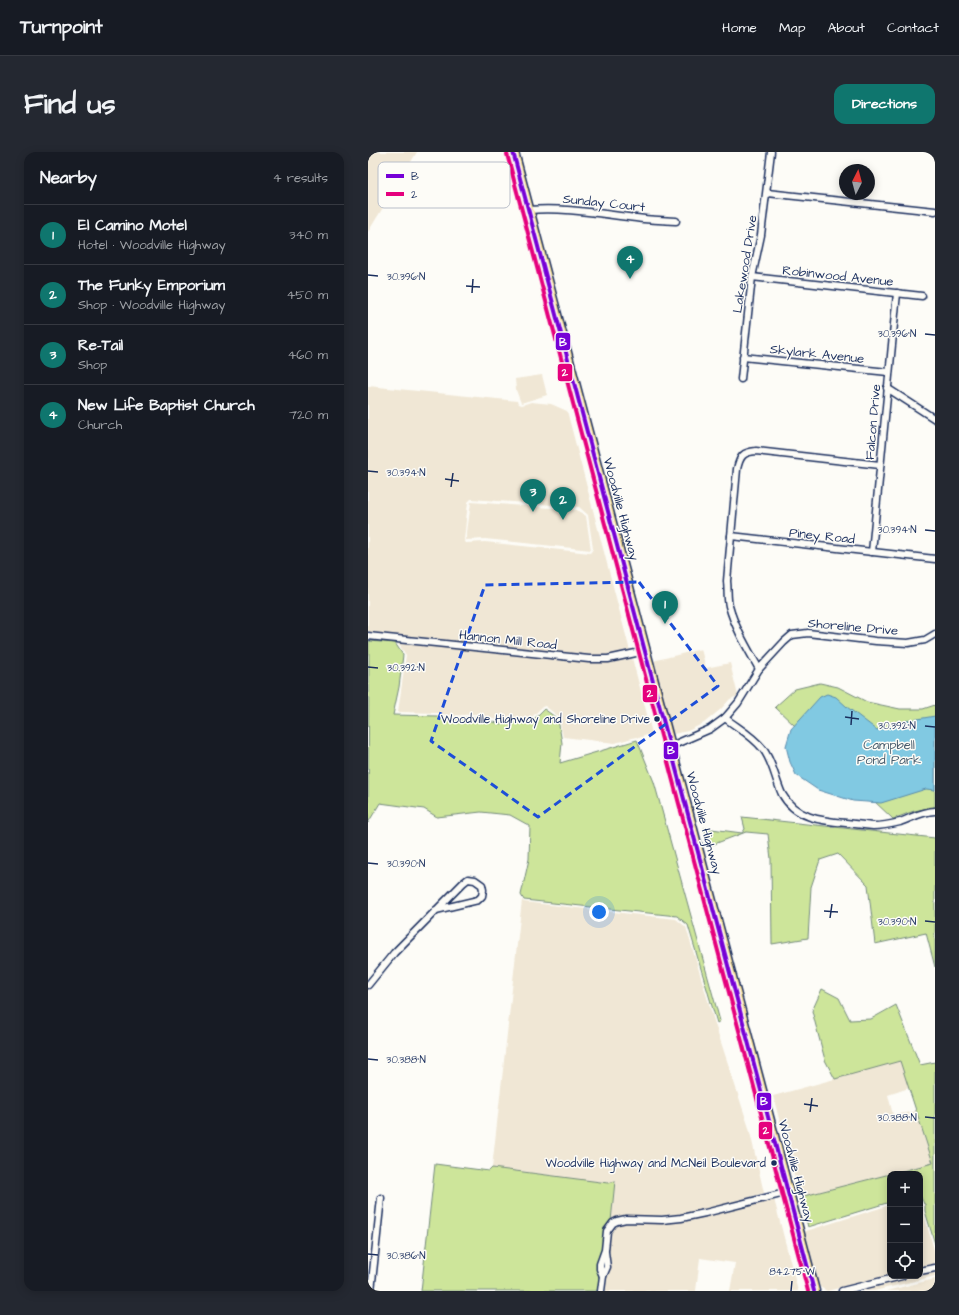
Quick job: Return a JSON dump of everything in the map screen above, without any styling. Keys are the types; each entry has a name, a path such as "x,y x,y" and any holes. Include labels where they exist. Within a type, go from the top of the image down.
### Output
{"main road":[{"name":"Woodville Highway","path":"514,152 814,1291"}],"street":[{"name":"Lakewood Drive","path":"741,379 752,277 761,235 772,152"},
{"path":"767,193 935,211"},
{"name":"Sunday Court","path":"529,210 561,210 676,221"},
{"name":"Robinwood Avenue","path":"752,277 922,296"},
{"name":"Falcon Drive","path":"872,552 888,372 897,293"},
{"name":"Skylark Avenue","path":"743,357 888,372"},
{"path":"887,388 935,419"},
{"path":"759,669 736,626 729,604 727,581 740,460 744,455 756,451 880,465"},
{"name":"Piney Road","path":"731,536 935,559"},
{"name":"Shoreline Drive","path":"671,746 710,729 725,718 738,703 759,669 792,635 808,633 908,643 925,640 935,634"},
{"name":"Hannon Mill Road","path":"368,636 589,659 608,659 645,651"},
{"path":"725,718 750,736 763,748 783,794 790,805 800,812 814,818 827,821 874,826 898,822 924,813 935,811"},
{"path":"368,985 394,953 436,910 463,883 468,880 475,880 482,884 482,896 478,900 436,910"},
{"path":"601,1291 603,1276 600,1269 600,1264 605,1250 607,1231 613,1223 626,1219 662,1220 681,1218 788,1192"},
{"path":"371,1291 381,1198"},
{"path":"923,1270 935,1268"},
{"path":"842,1291 890,1279"}],"highlighted area":[{"path":"639,582 718,686 538,817 431,741 485,585"}],"shaded area":[{"path":"368,152 417,152 411,162 378,162 378,208 383,208 368,232"},
{"path":"542,375 547,395 521,403 516,390 515,379"},
{"path":"368,386 517,401 522,405 531,402 551,404 567,411 630,651 608,656 589,656 368,632","holes":["471,499 579,507 588,515 593,549 590,553 485,542 466,543 464,540 468,502"]},
{"path":"471,502 577,510 586,516 591,550 485,539 466,540"},
{"path":"397,642 588,663 608,662 632,658 652,733 639,738 636,737 615,743 563,737 559,717 545,706 531,718 516,718 501,721 475,714 451,716 438,713 398,712 406,655"},
{"path":"701,649 706,668 730,663 738,696 730,699 721,709 704,723 688,731 673,734 653,661"},
{"path":"522,900 524,902 676,919 686,927 715,1024 749,1128 764,1193 704,1210 680,1214 640,1217 639,1223 681,1221 774,1199 798,1291 730,1291 735,1263 700,1258 696,1291 604,1291 615,1181 608,1183 492,1168"},
{"path":"900,1061 909,1088 888,1095 893,1115 916,1111 933,1163 902,1171 887,1171 887,1175 800,1197 773,1096"},
{"path":"887,1206 887,1276 827,1291 818,1286 803,1232"},
{"path":"923,1211 935,1253 935,1264 923,1266"},
{"path":"935,1271 935,1276 923,1279 923,1274"},
{"path":"903,1279 923,1279 874,1291 855,1291"},
{"path":"935,1279 935,1291 886,1291"}],"green space":[{"path":"369,641 395,643 403,655 399,687 393,715 437,716 450,719 476,717 501,724 516,721 532,721 544,709 558,719 562,743 560,763 637,740 654,782 720,1021 717,1023 688,925 677,916 524,900 521,895 529,859 530,826 510,815 481,812 437,817 424,809 380,803 368,823"},
{"name":"Campbell Pond Park","path":"820,683 838,687 867,702 900,709 923,709 935,705 935,807 914,811 893,819 775,707 795,689"},
{"path":"742,817 935,838 935,967 926,933 875,944 868,885 838,854 820,860 811,887 808,938 772,944 771,859 768,834 746,832 709,846 704,828 742,833 745,829"},
{"path":"822,989 839,998 850,1020 871,1019 896,1005 920,1065 935,1062 935,1244 925,1211 925,1204 923,1202 923,1171 902,1171 933,1163 900,1061 835,1079 825,1060 812,1011"},
{"path":"435,1164 489,1171 492,1168 608,1183 615,1181 604,1291 421,1291"},
{"path":"887,1175 887,1203 808,1227 800,1197"}],"water":[{"name":"Campbell Pond Park","path":"827,694 836,697 877,730 906,721 935,716 935,790 926,789 881,803 853,801 818,790 796,775 790,762 786,746 791,729 820,697"}],"transit line":[{"name":"B","path":"513,152 814,1291"},
{"name":"2","path":"507,154 509,162"},
{"name":"2","path":"510,165 808,1291"}],"place":[{"name":"New Life Baptist Church","path":"630,279"},
{"name":"Re-Tail","path":"533,512"},
{"name":"The Funky Emporium","path":"563,520"},
{"name":"El Camino Motel","path":"665,624"},
{"name":"Woodville Highway and Shoreline Drive","path":"657,719"},
{"name":"Woodville Highway and McNeil Boulevard","path":"774,1163"}]}
